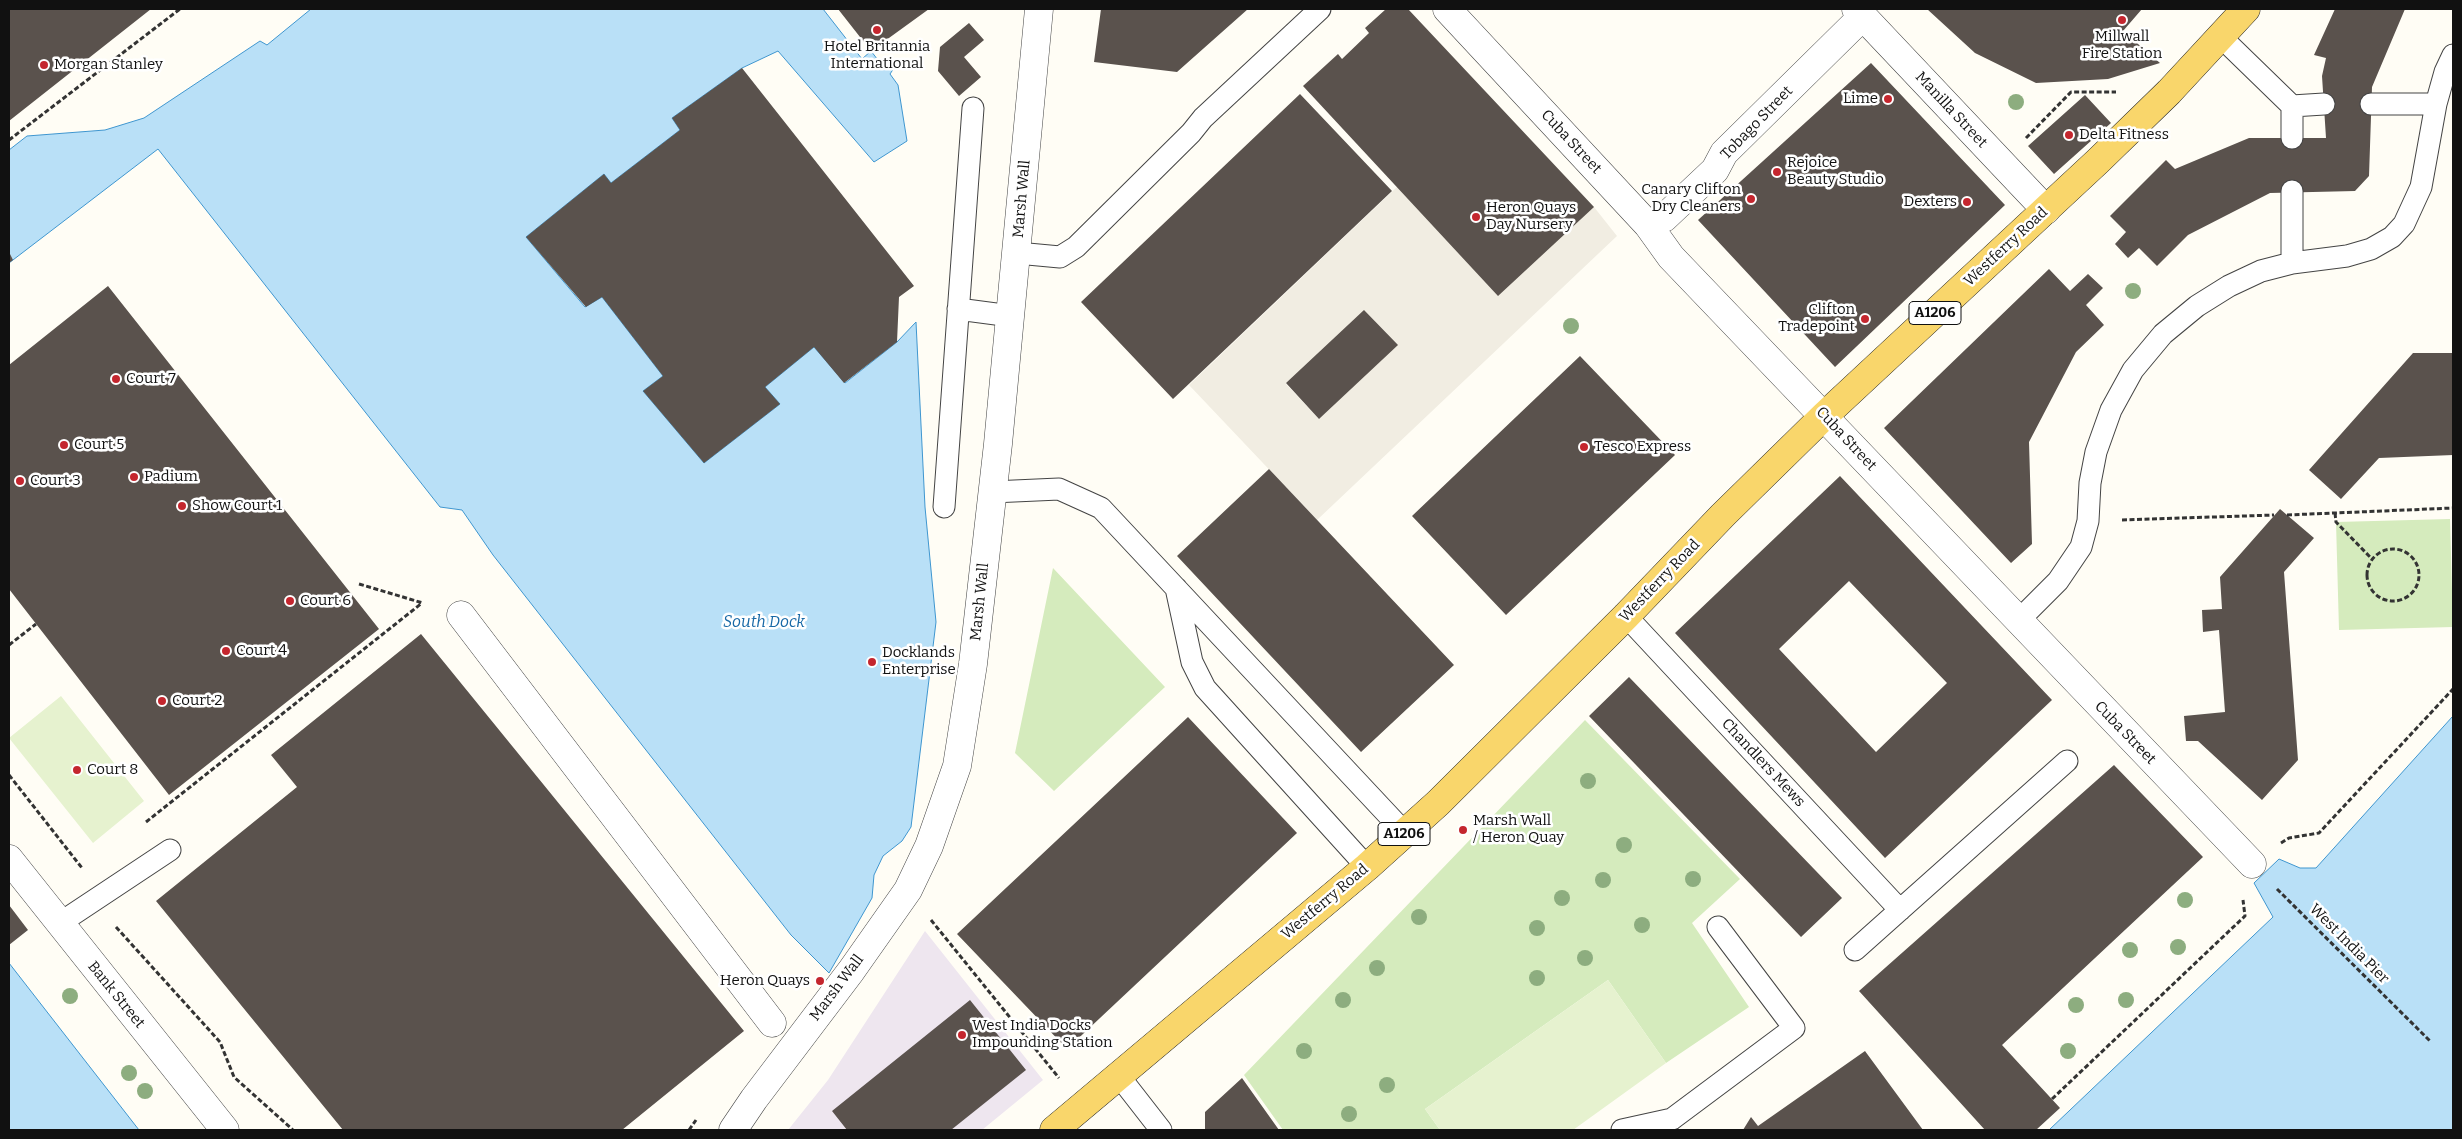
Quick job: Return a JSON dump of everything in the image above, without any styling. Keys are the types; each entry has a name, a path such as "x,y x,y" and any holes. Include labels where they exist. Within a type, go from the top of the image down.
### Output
{"main road":[{"name":"Westferry Road","path":"1057,1128 1367,867 1404,833 1626,616 1723,515 1824,416 2046,210 2169,92 2246,9"}],"street":[{"name":"Marsh Wall","path":"733,1130 851,971 908,890 930,846 957,766 973,664 992,492 1011,316 1039,9"},
{"name":"Cuba Street","path":"1447,9 1648,225 1671,257 2252,864"},
{"name":"Tobago Street","path":"1648,225 1664,218 1715,170 1724,153 1860,12"},
{"name":"Manilla Street","path":"1860,12 2046,210"},
{"path":"461,615 772,1023"},
{"name":"Bank Street","path":"9,859 225,1130"}],"lane":[{"path":"1017,254 1060,257 1076,247 1191,133 1203,118 1320,9"},
{"path":"2220,37 2292,106 2292,138"},
{"path":"2018,621 2045,595 2071,564 2081,547 2088,520 2090,483 2096,452 2111,410 2133,370 2163,334 2197,306 2230,286 2261,271 2292,263 2347,256 2371,249 2392,236 2404,224 2421,187 2436,104 2445,72 2453,55"},
{"path":"2292,106 2324,104"},
{"path":"2371,104 2436,104"},
{"path":"944,508 973,108"},
{"path":"2292,191 2292,263"},
{"path":"958,309 1011,316"},
{"path":"992,492 1059,489 1101,508 1404,833"},
{"path":"1176,588 1192,662 1205,688 1367,867"},
{"name":"Chandlers Mews","path":"1626,616 1900,910"},
{"path":"1855,950 2067,761"},
{"path":"60,923 170,850"},
{"path":"1622,1130 1666,1125 1794,1028 1718,927"},
{"path":"1119,1076 1161,1130"}],"path":[{"path":"9,140 180,9"},
{"path":"2002,163 2071,92 2169,92"},
{"path":"2287,515 2453,508"},
{"path":"2335,513 2336,522 2372,558"},
{"path":"2088,520 2274,515"},
{"path":"2396,548 2412,556 2419,571 2419,580 2411,595 2395,601 2387,600 2372,592 2366,575 2372,558 2387,549 2396,548"},
{"path":"359,584 461,615"},
{"path":"138,828 422,603"},
{"path":"9,645 36,624"},
{"path":"2052,1099 2245,916 2242,888 2252,864 2289,838 2319,833 2453,689"},
{"path":"9,775 102,894 116,926 220,1042 234,1077 293,1130"},
{"name":"West India Pier","path":"2252,864 2430,1040"},
{"path":"908,890 1082,1106"}],"shaded area":[{"path":"1397,187 1594,207 1617,236 1317,520 1189,385","holes":["1397,345 1319,419 1286,383"]},
{"path":"925,931 1043,1080 982,1130 788,1130 828,1080"}],"green space":[{"path":"2450,519 2453,627 2339,630 2336,522"},
{"path":"1053,568 1165,687 1054,791 1015,753"},
{"name":"Court 8","path":"61,696 144,801 93,843 9,738"},
{"path":"1585,720 1740,879 1692,923 1749,1007 1666,1063 1608,980 1425,1109 1440,1130 1283,1130 1244,1075"},
{"path":"1608,980 1666,1063 1573,1130 1440,1130 1425,1109"}],"water":[{"name":"South Dock","path":"311,9 823,9 862,59 871,51 881,64 887,59 894,68 890,74 898,85 907,141 874,162 778,51 742,68 672,118 680,130 611,183 604,174 526,237 585,307 602,297 663,376 643,391 704,463 780,404 765,387 814,347 845,383 897,342 916,322 925,507 936,622 911,827 902,841 883,856 874,875 872,898 829,973 791,935 493,555 462,510 440,507 158,149 9,263 9,150 27,136 105,130 144,118 260,41 267,45"},
{"path":"2453,716 2453,1130 2049,1130 2273,917 2254,883 2279,859 2300,868 2316,868"},
{"path":"9,963 37,999 139,1130 9,1130"}],"building":[{"name":"Morgan Stanley","path":"9,9 151,9 9,121"},
{"name":"Hotel Britannia International","path":"838,9 929,9 871,51"},
{"path":"1101,9 1248,9 1177,72 1094,62"},
{"path":"1386,9 1408,9 1594,207 1498,296 1303,86 1338,54 1342,59 1369,33 1365,28"},
{"path":"1927,9 2142,9 2123,31 2160,63 2108,79 2036,83 1975,53"},
{"path":"2335,9 2405,9 2372,87 2369,176 2355,191 2270,193 2188,235 2157,266 2139,248 2128,258 2115,244 2126,232 2110,216 2166,160 2175,169 2249,138 2326,138 2322,76 2326,58 2314,55"},
{"path":"969,23 984,40 964,57 981,77 959,96 938,71 940,47"},
{"path":"1871,63 2005,205 1835,367 1698,220"},
{"path":"742,68 914,286 899,297 897,342 844,383 814,347 765,387 780,404 704,463 643,391 663,376 602,297 586,307 526,237 604,174 611,183 680,130 672,118"},
{"path":"1300,94 1392,191 1173,399 1081,302"},
{"path":"2085,95 2111,123 2054,174 2028,146"},
{"path":"9,252 13,260 9,263"},
{"path":"2049,269 2070,291 2088,274 2103,288 2086,305 2104,325 2076,352 2029,442 2032,544 2011,563 1884,428"},
{"name":"Padium","path":"108,286 379,629 169,795 9,589 9,365"},
{"path":"1364,310 1398,345 1319,419 1286,383"},
{"path":"2413,353 2453,353 2453,455 2379,458 2341,499 2309,470"},
{"path":"1580,356 1675,455 1506,615 1412,516"},
{"path":"1269,469 1454,665 1361,752 1177,556"},
{"path":"1840,476 2052,700 1885,858 1675,633","holes":["1849,581 1947,683 1876,752 1779,649"]},
{"path":"2280,509 2314,538 2284,572 2298,760 2262,800 2198,741 2186,741 2184,716 2225,712 2219,630 2203,632 2202,610 2222,609 2220,577"},
{"path":"421,634 744,1031 622,1130 343,1130 156,901 297,787 271,755"},
{"path":"1629,677 1842,898 1801,937 1589,716"},
{"path":"1188,717 1297,833 1067,1049 957,934"},
{"path":"2114,765 2203,857 2002,1045 2060,1108 2036,1130 1985,1130 1859,991"},
{"path":"9,905 28,930 9,945"},
{"name":"West India Docks Impounding Station","path":"970,1000 1026,1070 951,1130 847,1130 832,1111"},
{"path":"1865,1051 1923,1130 1743,1130 1751,1117 1758,1126"},
{"path":"1242,1078 1279,1130 1205,1130 1205,1112"}],"place":[{"name":"Millwall Fire Station","path":"2122,20"},
{"name":"Hotel Britannia International","path":"877,30"},
{"name":"Morgan Stanley","path":"44,65"},
{"name":"Lime","path":"1888,99"},
{"name":"Delta Fitness","path":"2069,135"},
{"name":"Rejoice Beauty Studio","path":"1777,172"},
{"name":"Canary Clifton Dry Cleaners","path":"1751,199"},
{"name":"Dexters","path":"1967,202"},
{"name":"Heron Quays Day Nursery","path":"1476,217"},
{"name":"Clifton Tradepoint","path":"1865,319"},
{"name":"Court 7","path":"116,379"},
{"name":"Court 5","path":"64,445"},
{"name":"Tesco Express","path":"1584,447"},
{"name":"Padium","path":"134,477"},
{"name":"Court 3","path":"20,481"},
{"name":"Show Court 1","path":"182,506"},
{"name":"Court 6","path":"290,601"},
{"name":"Court 4","path":"226,651"},
{"name":"Docklands Enterprise","path":"872,662"},
{"name":"Court 2","path":"162,701"},
{"name":"Court 8","path":"77,770"},
{"name":"Marsh Wall / Heron Quay","path":"1463,830"},
{"name":"Heron Quays","path":"820,981"},
{"name":"West India Docks Impounding Station","path":"962,1035"}]}
